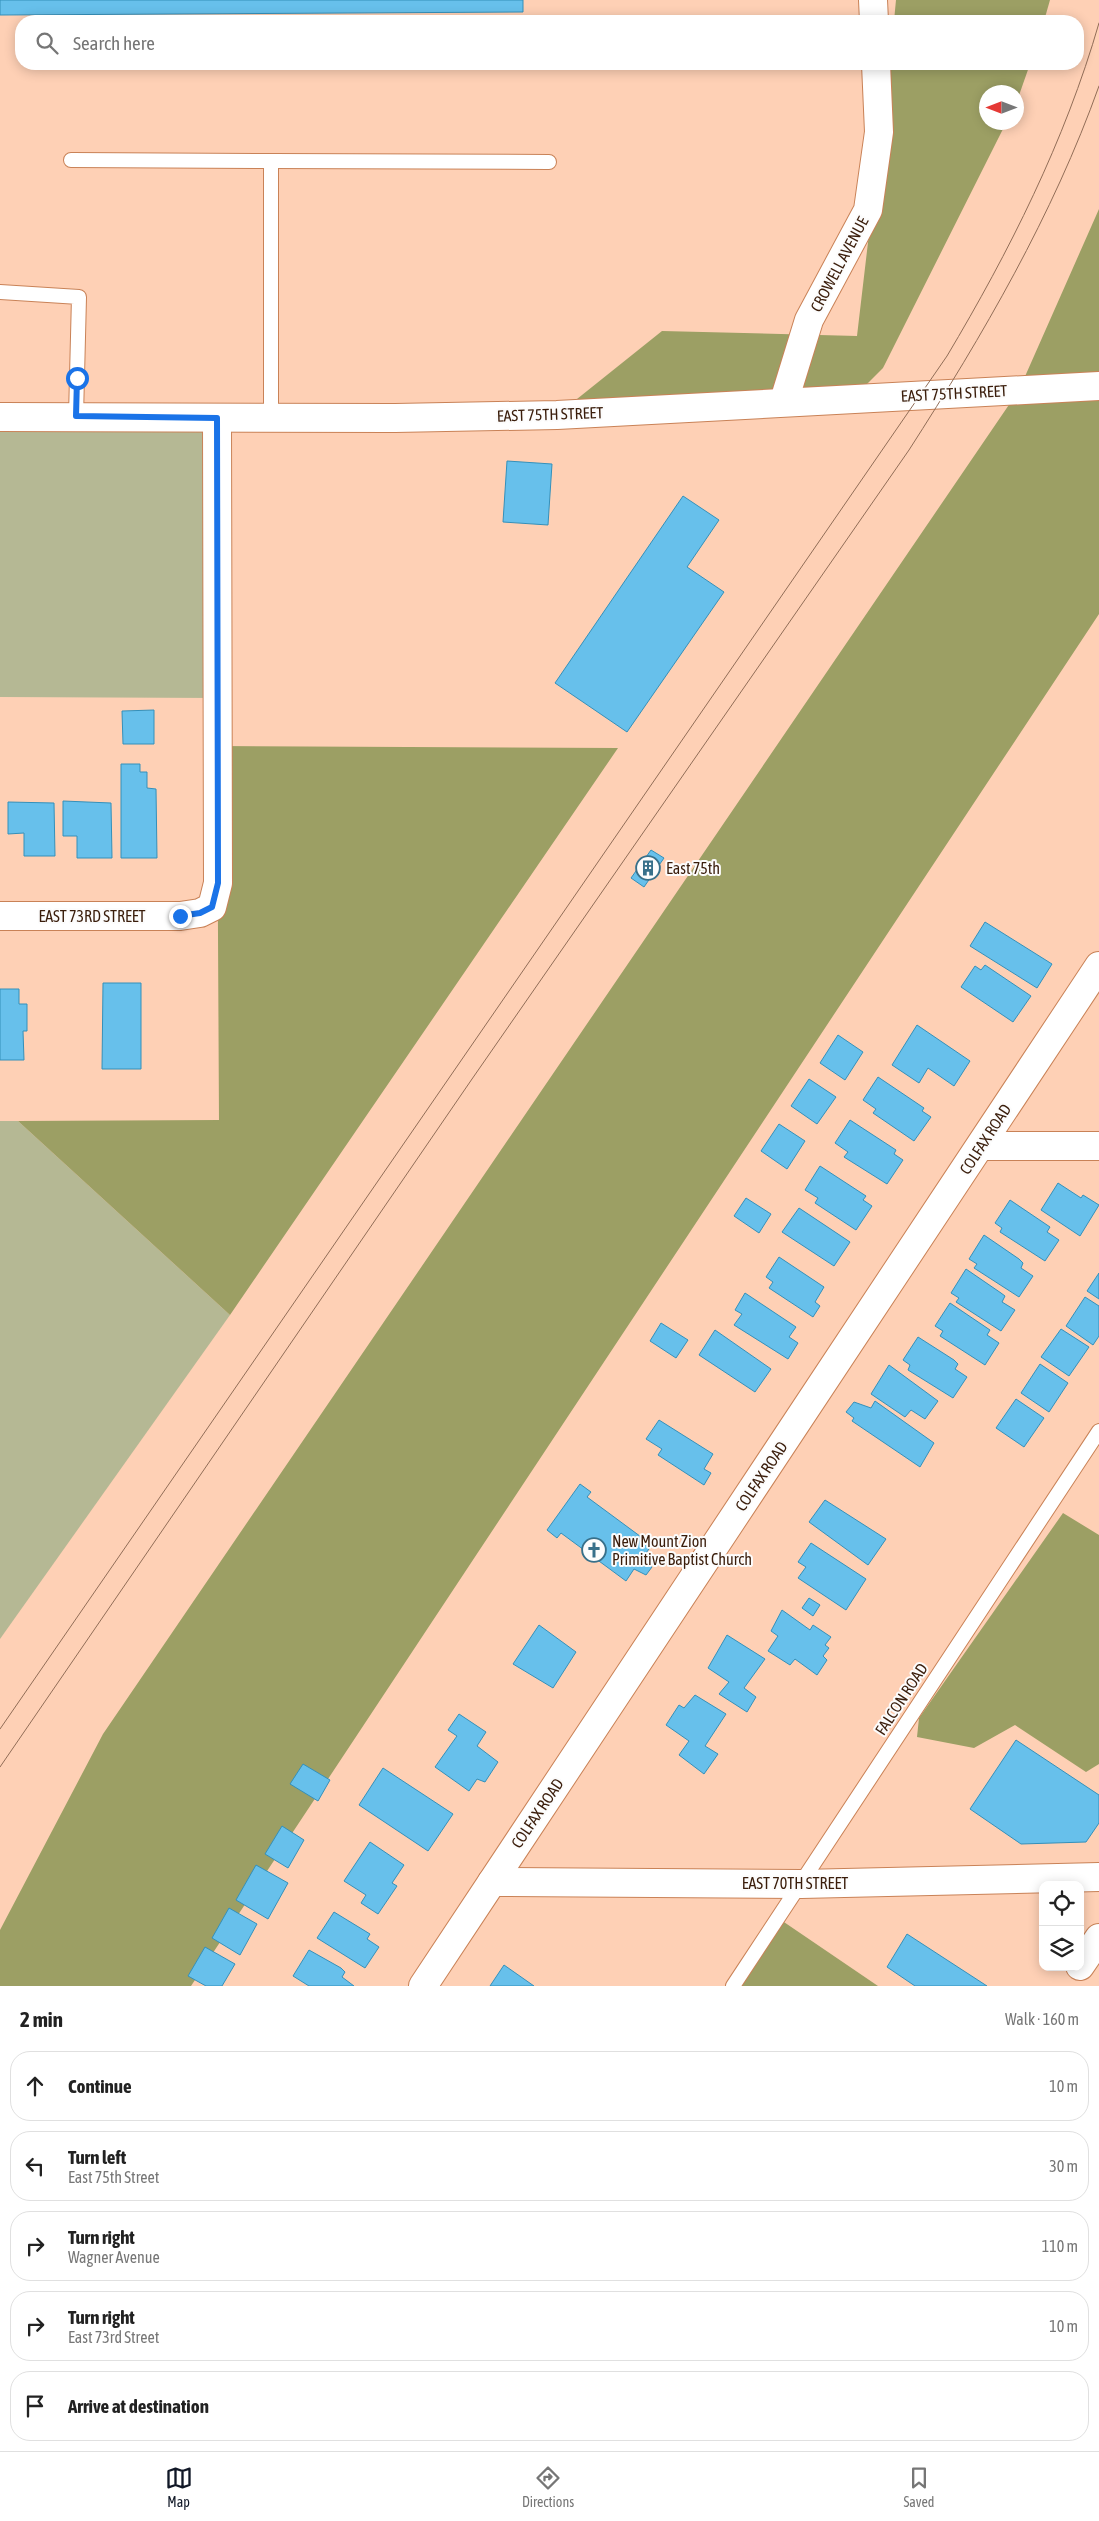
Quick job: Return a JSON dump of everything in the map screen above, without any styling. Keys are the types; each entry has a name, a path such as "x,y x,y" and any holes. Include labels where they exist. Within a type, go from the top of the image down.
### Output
{"street":[{"path":"873,0 874,15"},
{"name":"CROWELL AVENUE","path":"784,401 810,320 868,210 879,132 876,70"},
{"name":"EAST 75TH STREET","path":"0,417 271,418 557,415 784,401 1099,386"},
{"name":"EAST 73RD STREET","path":"0,916 180,916 200,913 212,907 218,883 217,418"},
{"name":"COLFAX ROAD","path":"423,1986 1099,966"},
{"path":"981,1146 1099,1146"},
{"name":"EAST 70TH STREET","path":"492,1882 801,1884 1099,1877"},
{"path":"1084,1961 1099,1938"},
{"path":"1067,1986 1077,1971"}],"lane":[{"path":"71,160 549,162"},
{"path":"271,162 271,418"},
{"path":"0,292 79,297 76,416"},
{"name":"FALCON ROAD","path":"733,1986 1099,1431"}],"green space":[{"path":"896,0 1050,0 1046,15 895,15"},
{"path":"888,70 1028,70 1023,85 979,85 979,130 1002,130 883,368 852,399 557,415 662,331 857,336"},
{"path":"1099,209 1099,614 191,1986 0,1986 0,1930 103,1734 1019,390"},
{"path":"0,417 217,418 217,698 0,697"},
{"path":"217,746 618,748 230,1315 18,1121 219,1120"},
{"path":"0,1121 18,1121 230,1315 0,1639"},
{"path":"1063,1513 1099,1535 1099,1764 1086,1772 1015,1725 974,1748 917,1737 919,1718"},
{"path":"778,1918 878,1986 733,1986"}],"building":[{"path":"0,0 523,0 523,12 0,15"},
{"path":"507,461 552,464 548,525 503,522"},
{"path":"683,496 719,520 687,567 724,592 627,732 555,683"},
{"path":"154,710 154,744 123,744 122,711"},
{"path":"121,764 140,764 140,772 147,772 147,788 156,789 157,858 121,858"},
{"path":"63,801 111,803 112,858 77,858 77,836 63,836"},
{"path":"8,802 54,803 55,856 24,856 24,833 8,834"},
{"name":"East 75th","path":"651,850 664,858 644,887 631,878"},
{"path":"985,922 1052,964 1037,988 970,946"},
{"path":"985,965 1031,996 1013,1022 961,987 975,966 981,970"},
{"path":"103,983 141,983 141,1069 102,1069"},
{"path":"0,989 19,989 19,1004 27,1004 27,1031 23,1031 24,1060 0,1060"},
{"path":"917,1025 970,1061 954,1086 928,1068 919,1083 892,1065"},
{"path":"838,1035 863,1052 845,1080 820,1063"},
{"path":"878,1077 924,1108 922,1111 931,1117 914,1141 873,1113 876,1109 863,1100"},
{"path":"809,1079 836,1097 817,1124 791,1106"},
{"path":"850,1120 896,1150 894,1154 903,1160 887,1184 844,1157 848,1152 835,1143"},
{"path":"779,1124 805,1141 787,1169 761,1151"},
{"path":"820,1166 866,1196 863,1200 872,1206 856,1230 815,1203 818,1198 805,1190"},
{"path":"1058,1183 1081,1198 1083,1195 1099,1205 1080,1236 1041,1210"},
{"path":"746,1198 771,1214 759,1233 734,1216"},
{"path":"1010,1200 1050,1227 1047,1232 1059,1240 1045,1261 1000,1232 1002,1228 995,1223"},
{"path":"799,1208 850,1242 834,1266 782,1232"},
{"path":"984,1235 1019,1259 1023,1263 1021,1268 1033,1276 1019,1297 974,1268 977,1264 969,1259"},
{"path":"779,1257 824,1287 815,1302 820,1306 813,1317 769,1288 773,1282 766,1277"},
{"path":"966,1269 1005,1296 1002,1302 1015,1310 1001,1331 956,1302 959,1298 951,1293"},
{"path":"1099,1273 1099,1299 1087,1291"},
{"path":"745,1293 796,1327 789,1337 798,1343 788,1359 734,1325 742,1314 735,1310"},
{"path":"1085,1297 1099,1306 1099,1336 1093,1345 1066,1326"},
{"path":"950,1303 990,1330 987,1335 999,1343 985,1365 940,1336 943,1331 935,1326"},
{"path":"661,1323 688,1340 676,1358 650,1341"},
{"path":"1061,1329 1089,1347 1069,1376 1041,1357"},
{"path":"715,1330 771,1369 755,1392 699,1355"},
{"path":"918,1337 954,1360 958,1364 955,1369 967,1377 953,1398 908,1370 910,1365 903,1360"},
{"path":"1040,1364 1068,1383 1049,1412 1021,1393"},
{"path":"889,1365 938,1401 925,1419 911,1410 905,1417 871,1394"},
{"path":"1016,1399 1044,1418 1024,1447 996,1428"},
{"path":"875,1401 934,1443 920,1467 852,1421 854,1418 846,1412 854,1402 871,1408"},
{"path":"659,1420 713,1454 704,1469 711,1473 704,1485 658,1455 662,1449 646,1439"},
{"path":"580,1484 591,1492 587,1497 652,1545 643,1557 652,1567 646,1575 634,1569 626,1581 561,1533 557,1538 547,1530"},
{"path":"825,1500 886,1539 868,1565 809,1522"},
{"path":"811,1543 866,1579 846,1610 798,1578 806,1567 798,1562"},
{"path":"809,1598 820,1605 813,1616 802,1608"},
{"path":"782,1610 810,1630 813,1625 831,1637 825,1645 829,1648 823,1656 827,1660 817,1675 795,1659 790,1665 768,1651 778,1636 771,1631"},
{"path":"539,1625 576,1652 553,1688 513,1664"},
{"path":"727,1635 765,1659 744,1688 756,1697 747,1712 719,1694 729,1682 708,1668"},
{"path":"695,1695 726,1714 705,1746 718,1754 704,1774 679,1755 689,1741 666,1725 679,1705 684,1708"},
{"path":"459,1714 486,1732 477,1746 498,1762 485,1782 477,1779 469,1791 435,1767 457,1736 448,1730"},
{"path":"1016,1740 1099,1795 1099,1823 1086,1842 1021,1844 970,1809"},
{"path":"303,1764 330,1780 318,1801 290,1784"},
{"path":"383,1768 453,1814 428,1851 359,1805"},
{"path":"282,1826 304,1840 288,1868 265,1854"},
{"path":"370,1842 404,1865 392,1883 397,1886 378,1914 361,1903 366,1895 344,1881"},
{"path":"256,1865 288,1883 268,1919 236,1900"},
{"path":"229,1908 257,1924 240,1955 212,1938"},
{"path":"334,1912 370,1934 367,1939 379,1947 365,1968 317,1938"},
{"path":"907,1934 987,1986 915,1986 887,1967"},
{"path":"205,1947 235,1964 222,1986 206,1986 188,1976"},
{"path":"309,1950 341,1968 345,1972 342,1977 354,1986 309,1986 293,1976"},
{"path":"504,1965 534,1986 490,1986"}],"tram line":[{"path":"1084,70 1099,23"},
{"path":"0,1729 947,356 992,277 1034,195 1070,110 1084,70"},
{"path":"0,1767 472,1079 909,450 990,318 1038,228 1081,134 1099,86"}],"place":[{"name":"East 75th","path":"648,868"},
{"name":"New Mount Zion Primitive Baptist Church","path":"594,1550"}],"route":[{"path":"77,378 76,416 217,418 218,883 212,907 191,916 180,916"}]}
